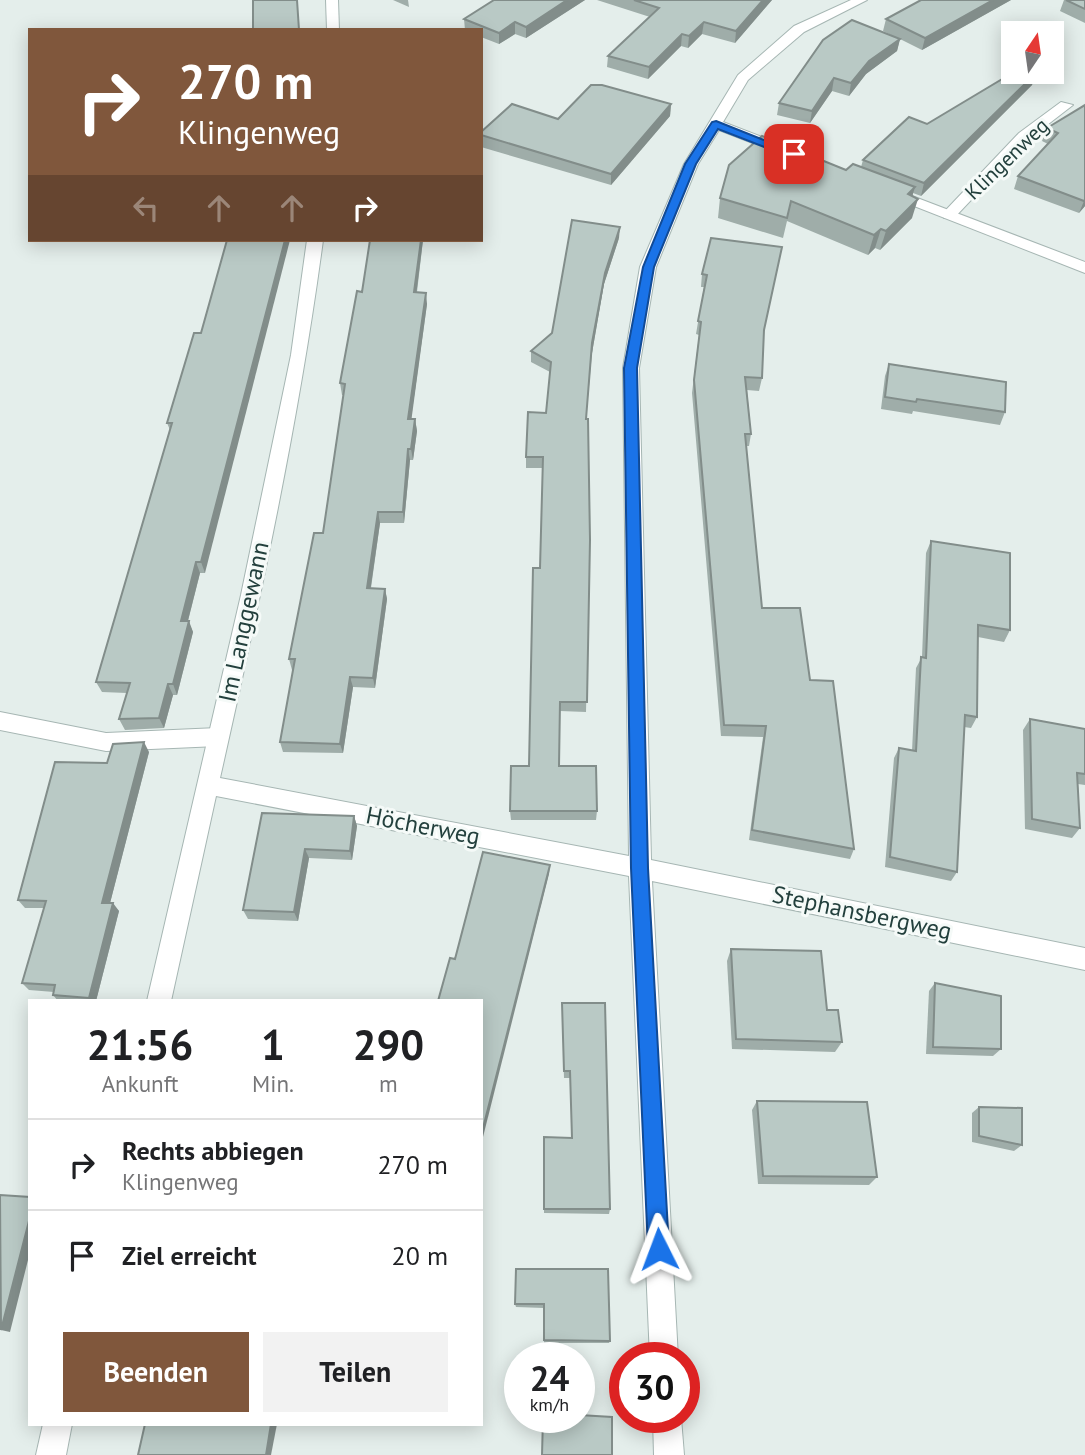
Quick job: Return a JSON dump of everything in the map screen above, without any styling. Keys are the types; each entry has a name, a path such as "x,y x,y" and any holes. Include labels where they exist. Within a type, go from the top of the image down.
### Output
{"street":[{"path":"332,0 333,28"},
{"path":"663,1342 640,868 631,368 649,267 691,164 743,78 799,29 860,0"},
{"name":"Klingenweg","path":"949,215 1024,136 1066,105"},
{"path":"716,124 794,154"},
{"name":"Klingenweg","path":"872,184 1085,268"},
{"name":"Im Langgewann","path":"159,999 251,595 299,355 315,242"},
{"path":"0,720 106,742 218,737"},
{"name":"Höcherweg","path":"207,785 640,868"},
{"name":"Stephansbergweg","path":"640,868 1085,958"},
{"path":"51,1455 58,1426"},
{"path":"668,1433 669,1455"}],"building":[{"path":"253,0 297,0 299,28 253,28"},
{"path":"494,0 567,0 526,27 515,22 499,33 464,19"},
{"path":"634,0 763,0 736,31 704,22 689,36 682,34 649,67 608,56 659,8"},
{"path":"921,0 993,0 925,38 886,19"},
{"path":"1066,0 1085,0 1085,9"},
{"path":"852,20 900,39 869,61 851,83 834,78 812,111 779,103 823,40"},
{"path":"1001,80 1001,84 1025,84 924,183 863,160 909,117 927,124"},
{"path":"591,85 602,85 671,104 611,174 483,136 483,130 512,104 558,119"},
{"path":"1085,105 1085,200 1018,176 1058,133 1047,128"},
{"path":"762,136 846,170 853,164 915,187 908,194 918,199 886,231 881,229 874,235 791,201 787,218 720,198 729,165"},
{"path":"572,220 620,227 605,273 592,343 586,419 590,540 587,702 560,702 559,766 596,766 597,811 510,811 511,766 529,766 533,568 540,568 543,457 526,457 528,412 546,413 551,362 531,351 552,333"},
{"path":"711,238 782,247 764,330 762,378 745,377 751,434 745,434 762,608 800,608 810,680 833,681 854,849 752,830 766,726 724,725 694,380 701,322 698,321 707,275 702,274"},
{"path":"226,242 284,242 201,562 196,562 181,621 189,621 173,684 168,684 159,718 119,719 130,683 96,682 172,423 167,423 194,333 201,333"},
{"path":"370,242 421,242 414,292 426,293 408,419 415,419 411,449 408,449 403,512 378,512 367,588 385,589 373,678 350,677 340,744 280,742 295,659 289,659 314,533 323,533 345,384 340,383 357,291 362,292"},
{"path":"889,364 1006,382 1005,412 885,397"},
{"path":"931,541 1010,553 1010,630 978,625 977,717 965,715 957,872 890,857 899,748 916,751 921,657 926,658"},
{"path":"1030,719 1085,729 1085,774 1077,773 1080,828 1032,819"},
{"path":"144,742 102,903 113,903 89,998 53,995 55,985 22,983 46,901 18,900 55,762 107,763 113,744"},
{"path":"262,813 354,816 350,851 305,849 294,912 243,910"},
{"path":"483,852 550,865 483,1128 483,999 439,999 450,958 455,959"},
{"path":"731,949 821,951 827,1010 838,1010 842,1042 736,1039"},
{"path":"935,983 1001,996 1001,1049 933,1047"},
{"path":"562,1003 605,1003 610,1209 544,1209 544,1137 572,1138 570,1071 564,1071"},
{"path":"757,1101 867,1102 877,1177 763,1176"},
{"path":"979,1107 1022,1108 1022,1145 979,1136"},
{"path":"0,1195 28,1197 28,1225 1,1330"},
{"path":"516,1269 608,1269 610,1341 544,1340 544,1304 515,1304"},
{"path":"595,1416 609,1417 612,1455 542,1455 543,1433 595,1433"},
{"path":"145,1426 271,1426 266,1455 138,1455"}],"route":[{"path":"659,1249 640,868 631,368 649,267 691,164 716,124 794,154"}]}
